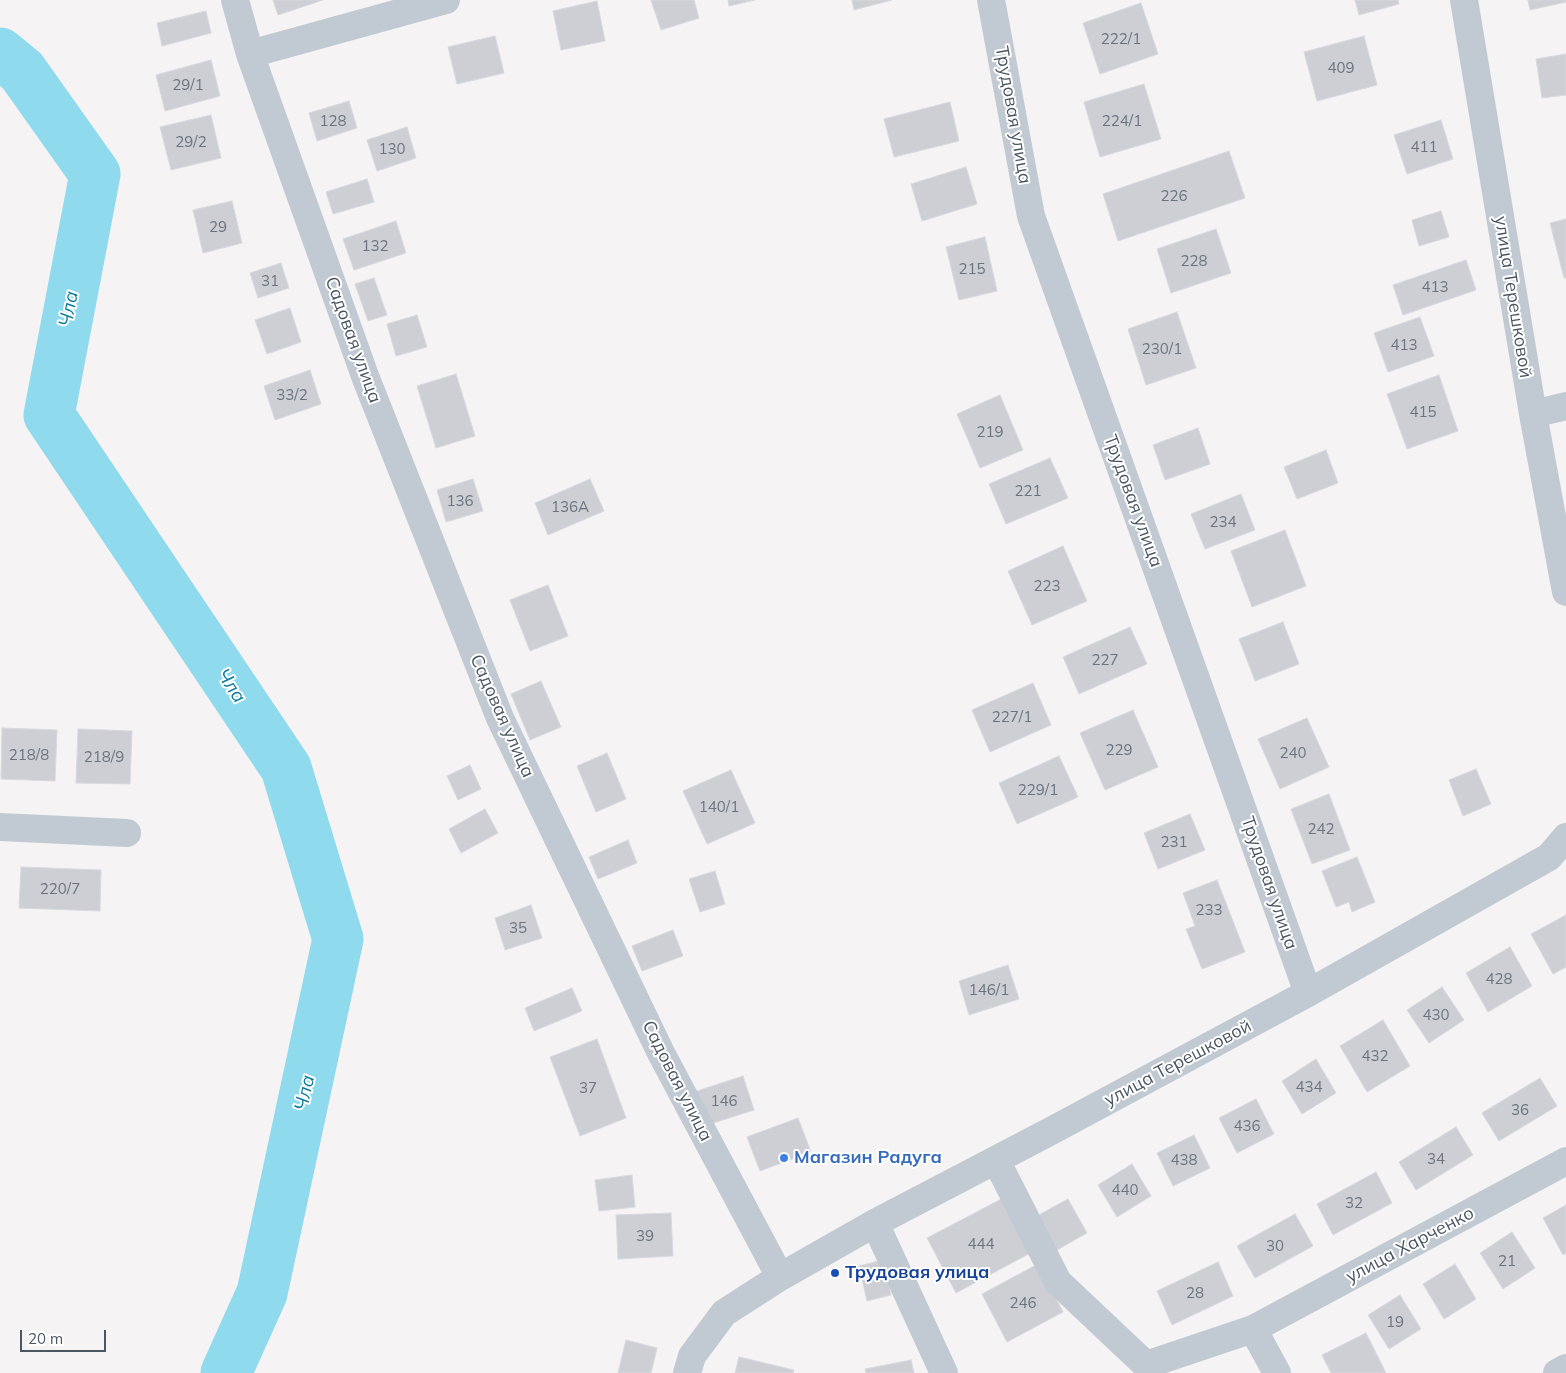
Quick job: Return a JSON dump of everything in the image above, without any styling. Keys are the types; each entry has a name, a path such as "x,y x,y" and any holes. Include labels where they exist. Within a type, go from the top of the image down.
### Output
{"street":[{"name":"Садовая улица","path":"235,0 250,54 365,376 500,718 661,1053 780,1277"},
{"path":"250,54 446,0"},
{"name":"Трудовая улица","path":"991,0 1031,216 1308,993"},
{"name":"улица Терешковой","path":"1464,0 1533,414 1566,592"},
{"path":"1533,414 1566,406"},
{"path":"0,827 127,833"},
{"name":"улица Терешковой","path":"780,1277 875,1223 1308,993 1549,857 1566,837"},
{"name":"улица Харченко","path":"996,1160 1058,1282 1146,1365 1253,1329 1566,1161"},
{"path":"875,1223 944,1373"},
{"path":"687,1373 692,1356 724,1314 780,1277"},
{"path":"1253,1329 1277,1373"},
{"path":"1557,1373 1566,1368"}],"building":[{"path":"273,0 323,0 278,15"},
{"path":"651,0 694,0 699,18 661,30"},
{"path":"728,0 755,0 729,6"},
{"path":"852,0 892,0 854,10"},
{"path":"1355,0 1398,0 1399,4 1359,15"},
{"path":"1528,0 1566,0 1566,2 1530,10"},
{"path":"597,1 605,41 561,50 553,11"},
{"path":"1141,3 1158,54 1100,74 1083,23"},
{"path":"206,11 211,33 162,46 157,23"},
{"path":"495,36 504,73 457,84 448,47"},
{"path":"1364,36 1377,85 1317,101 1304,52"},
{"path":"1566,54 1566,95 1542,98 1536,59"},
{"path":"211,60 220,96 165,111 156,75"},
{"path":"1144,84 1161,139 1100,157 1084,102"},
{"path":"349,101 357,128 317,141 309,113"},
{"path":"950,102 959,141 894,157 884,119"},
{"path":"211,115 221,158 171,170 160,127"},
{"path":"1441,120 1453,159 1407,174 1394,135"},
{"path":"407,127 416,158 377,171 367,140"},
{"path":"1229,151 1245,198 1118,241 1103,194"},
{"path":"966,167 977,204 922,221 911,184"},
{"path":"367,179 374,202 333,214 326,192"},
{"path":"232,201 242,243 203,253 193,210"},
{"path":"1441,211 1449,237 1419,246 1412,220"},
{"path":"1566,219 1566,278 1564,278 1550,223"},
{"path":"396,221 406,253 354,270 343,239"},
{"path":"1216,229 1231,273 1171,293 1157,249"},
{"path":"985,237 997,291 959,300 946,247"},
{"path":"1466,260 1476,290 1403,315 1393,285"},
{"path":"281,263 289,288 258,298 250,273"},
{"path":"374,278 387,315 368,321 355,284"},
{"path":"290,308 301,342 267,354 255,320"},
{"path":"1177,312 1196,368 1146,385 1128,329"},
{"path":"417,315 427,347 396,356 387,324"},
{"path":"1420,317 1434,356 1388,372 1374,333"},
{"path":"310,370 321,404 275,420 264,386"},
{"path":"456,374 475,436 436,448 417,386"},
{"path":"1439,375 1458,431 1407,449 1387,394"},
{"path":"1000,395 1023,450 980,468 957,414"},
{"path":"1198,428 1210,464 1165,480 1153,445"},
{"path":"1326,450 1338,483 1297,499 1284,467"},
{"path":"1050,458 1068,498 1006,524 989,484"},
{"path":"473,479 483,511 446,522 437,490"},
{"path":"590,479 604,511 548,535 535,503"},
{"path":"1241,494 1255,530 1205,549 1191,514"},
{"path":"1285,530 1306,586 1252,607 1231,551"},
{"path":"1063,546 1087,601 1032,625 1008,571"},
{"path":"548,585 568,636 530,651 510,600"},
{"path":"1283,622 1299,664 1255,681 1239,639"},
{"path":"1130,627 1147,664 1079,694 1063,657"},
{"path":"541,681 561,727 530,740 511,694"},
{"path":"1033,683 1051,725 990,752 972,710"},
{"path":"1133,710 1158,767 1105,790 1080,733"},
{"path":"1307,718 1329,767 1280,789 1258,739"},
{"path":"2,728 57,730 55,781 1,779"},
{"path":"78,729 132,731 130,784 76,783"},
{"path":"607,753 626,799 596,812 577,766"},
{"path":"1059,756 1078,797 1017,824 999,783"},
{"path":"470,765 481,789 458,800 447,776"},
{"path":"1476,769 1491,804 1463,816 1449,780"},
{"path":"731,770 755,823 707,844 683,791"},
{"path":"1329,794 1350,850 1312,864 1291,809"},
{"path":"485,809 498,833 461,853 449,829"},
{"path":"1190,814 1205,850 1158,869 1144,833"},
{"path":"628,840 637,863 598,879 589,857"},
{"path":"1357,857 1375,902 1352,912 1349,902 1336,907 1322,871"},
{"path":"21,867 101,870 100,911 19,908"},
{"path":"715,871 725,904 700,912 689,879"},
{"path":"1217,880 1245,952 1202,969 1186,929 1195,926 1183,893"},
{"path":"531,905 542,938 505,950 495,918"},
{"path":"1566,915 1566,967 1553,974 1531,934"},
{"path":"673,930 683,956 642,971 632,946"},
{"path":"1510,947 1532,986 1488,1012 1466,973"},
{"path":"1008,965 1019,999 969,1015 959,981"},
{"path":"1442,987 1464,1020 1429,1043 1407,1010"},
{"path":"572,988 582,1011 534,1031 525,1008"},
{"path":"1383,1020 1410,1066 1367,1092 1340,1046"},
{"path":"597,1039 626,1118 580,1136 550,1057"},
{"path":"1316,1059 1336,1093 1302,1114 1282,1081"},
{"path":"743,1076 754,1110 704,1126 694,1092"},
{"path":"1540,1078 1557,1106 1499,1141 1482,1113"},
{"path":"1256,1099 1274,1134 1237,1153 1219,1118"},
{"path":"798,1118 811,1152 760,1171 747,1137"},
{"path":"1456,1127 1473,1155 1416,1190 1399,1162"},
{"path":"1194,1135 1210,1168 1173,1186 1157,1153"},
{"path":"1132,1164 1151,1196 1117,1217 1098,1185"},
{"path":"1376,1172 1392,1203 1333,1235 1317,1204"},
{"path":"632,1175 635,1207 599,1211 595,1180"},
{"path":"1007,1196 1036,1250 956,1293 927,1238"},
{"path":"1068,1199 1087,1233 1057,1250 1037,1216"},
{"path":"1566,1205 1566,1253 1563,1255 1543,1218"},
{"path":"671,1213 673,1256 618,1259 616,1215"},
{"path":"1295,1214 1313,1246 1255,1278 1237,1246"},
{"path":"1512,1232 1535,1268 1503,1289 1480,1253"},
{"path":"883,1260 891,1295 867,1301 859,1266"},
{"path":"1218,1262 1233,1296 1172,1325 1157,1291"},
{"path":"1038,1264 1063,1312 1007,1342 982,1294"},
{"path":"1455,1264 1476,1299 1444,1319 1423,1284"},
{"path":"1400,1295 1421,1329 1389,1349 1368,1315"},
{"path":"1366,1333 1386,1373 1331,1373 1322,1355"},
{"path":"626,1340 657,1348 651,1373 618,1373"},
{"path":"739,1357 794,1370 793,1373 735,1373"},
{"path":"911,1360 914,1373 866,1373 865,1369"}],"waterway":[{"name":"Чла","path":"0,53 22,71 95,174 49,415 286,768 338,939 262,1293 226,1373"}],"place":[{"name":"Магазин Радуга","path":"784,1158"},
{"name":"Трудовая улица","path":"835,1273"}]}
